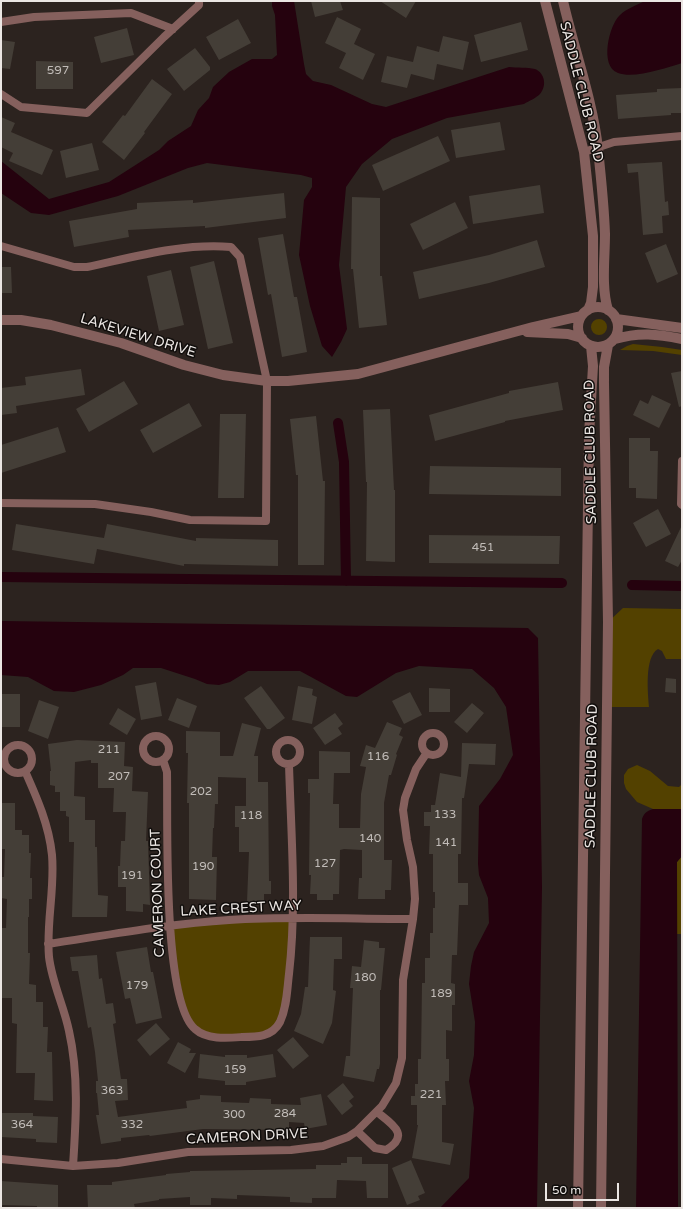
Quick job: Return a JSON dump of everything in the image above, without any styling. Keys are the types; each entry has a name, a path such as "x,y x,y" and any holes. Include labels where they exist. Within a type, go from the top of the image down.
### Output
{"street":[{"path":"1,94 21,107 86,113 199,5 199,1"},
{"name":"SADDLE CLUB ROAD","path":"545,1 584,152 593,236 593,287 591,303 585,313"},
{"name":"SADDLE CLUB ROAD","path":"563,1 598,147 604,234 604,287 605,300 608,310"},
{"path":"1,22 34,17 131,13 173,29"},
{"path":"584,152 614,142 682,136"},
{"path":"1,246 74,267 87,266 177,248 215,246 231,247 240,257 267,381 266,521 190,520 151,512 95,504 1,503"},
{"path":"612,342 618,333 618,326 616,319 608,310 595,307 585,313 578,327 582,338 591,346 597,347 612,342 631,334 656,335 682,339"},
{"name":"LAKEVIEW DRIVE","path":"1,320 21,320 51,325 121,343 184,365 223,375 267,381 288,381 358,374 547,323 566,320 585,313"},
{"path":"616,319 682,328"},
{"name":"LAKEVIEW DRIVE","path":"519,331 568,334 582,338"},
{"name":"SADDLE CLUB ROAD","path":"601,1208 608,622 604,367 612,342"},
{"name":"SADDLE CLUB ROAD","path":"578,1208 590,435 593,366 591,346"},
{"path":"682,461 682,505"},
{"name":"CAMERON DRIVE","path":"1,1159 73,1166 118,1163 188,1152 291,1150 323,1146 357,1131 377,1112 396,1083 402,1058 403,980 415,899 414,879 403,810 405,798 416,769 426,754"},
{"name":"CAMERON COURT","path":"163,760 167,772 169,926 174,965 181,1000 188,1022 196,1030 208,1036 222,1038 261,1037 270,1033 279,1024 285,1010 293,918 289,764"},
{"path":"25,771 46,824 51,845 52,882 48,944 52,972 66,1018 74,1058 76,1099 73,1166"},
{"name":"LAKE CREST WAY","path":"48,944 169,926 228,920 293,918 413,920"},
{"path":"357,1131 375,1148 386,1150 395,1144 398,1136 396,1128 377,1112"}],"shaded area":[{"path":"272,1 294,1 306,74 313,81 331,85 372,104 386,107 509,67 535,69 541,73 544,80 544,87 540,94 524,104 447,118 392,139 362,164 346,187 339,265 347,329 332,357 322,346 310,306 299,255 304,200 312,187 312,178 301,175 207,163 188,168 118,196 49,215 31,213 1,193 1,161 49,199 109,182 159,150 168,141 191,126 198,110 209,98 213,87 229,72 252,59 272,59 277,55 275,15"},
{"path":"645,1 682,1 682,63 641,74 632,75 618,73 612,69 607,54 612,27 622,13"},
{"path":"599,319 605,321 607,327 605,333 599,335 593,333 591,327 593,321"},
{"path":"633,344 682,350 682,355 653,351 620,350"},
{"path":"623,608 682,609 682,659 666,659 662,651 658,649 654,653 649,667 648,676 649,707 607,707 608,622"},
{"path":"1,621 528,628 538,638 542,887 537,1208 440,1208 469,1178 474,1108 469,1081 474,1055 475,1022 469,984 474,952 489,923 488,898 479,875 478,864 479,806 500,779 513,755 506,707 494,688 472,669 419,666 396,673 357,697 346,696 300,671 248,671 230,682 219,685 207,684 161,668 133,668 123,675 101,685 74,692 54,691 28,677 1,675"},
{"path":"637,765 650,771 668,786 679,787 682,784 682,809 653,809 637,802 626,789 624,775 628,769"},
{"path":"653,809 682,809 682,856 677,862 678,1208 636,1208 642,819 646,812"},
{"path":"682,856 682,934 677,934 677,862"},
{"path":"293,918 285,1009 270,1033 208,1036 188,1022 169,926"}],"building":[{"path":"311,1 340,1 343,10 315,17"},
{"path":"380,1 416,1 406,18"},
{"path":"337,17 361,29 354,44 375,54 363,80 339,68 346,53 325,43"},
{"path":"238,19 251,43 219,60 206,37"},
{"path":"521,22 528,50 481,62 474,35"},
{"path":"127,28 134,55 101,63 94,37"},
{"path":"443,36 469,42 463,70 437,64 434,80 411,74 407,88 381,82 387,56 413,62 417,46 439,52"},
{"path":"1,40 15,42 10,69 1,68"},
{"path":"195,48 210,67 210,70 184,91 167,69"},
{"path":"36,61 73,62 73,89 36,89"},
{"path":"152,79 172,94 124,160 102,142 123,115 125,116"},
{"path":"682,88 682,113 618,119 616,95 657,92 657,89"},
{"path":"1,117 15,123 11,132 53,150 42,175 9,161 13,153 1,147"},
{"path":"500,122 505,150 456,158 451,130"},
{"path":"438,136 450,161 383,191 372,165"},
{"path":"92,143 99,170 66,178 60,151"},
{"path":"662,162 665,202 668,201 669,215 662,216 663,233 643,235 638,172 628,173 627,164"},
{"path":"540,185 544,213 473,224 469,196"},
{"path":"284,193 286,218 205,228 205,226 128,230 129,237 74,247 69,221 137,209 137,203 193,200 193,203"},
{"path":"352,197 380,198 380,276 382,276 387,325 359,328 353,269 351,269"},
{"path":"455,202 468,228 423,250 410,224"},
{"path":"283,234 294,297 297,297 307,352 282,357 271,294 268,295 258,238"},
{"path":"537,240 545,267 489,283 419,299 413,272 489,255"},
{"path":"666,244 678,274 657,283 645,253"},
{"path":"214,261 233,343 208,349 190,267"},
{"path":"1,267 11,267 12,293 1,293"},
{"path":"171,270 184,325 159,331 147,276"},
{"path":"81,369 85,395 16,406 17,413 1,415 1,388 26,385 25,377"},
{"path":"682,371 682,406 679,407 671,373"},
{"path":"124,381 138,404 89,432 76,409"},
{"path":"558,382 563,410 505,421 435,441 429,415 509,393 509,391"},
{"path":"652,395 671,404 659,428 633,415 640,400 648,404"},
{"path":"189,403 202,426 153,453 140,430"},
{"path":"390,409 395,490 395,562 366,561 367,482 363,410"},
{"path":"220,414 246,414 244,498 218,498"},
{"path":"316,416 323,481 325,481 324,565 298,565 298,475 296,475 290,419"},
{"path":"58,427 66,452 1,473 1,445"},
{"path":"629,438 650,438 650,451 658,451 657,499 636,498 636,488 629,488"},
{"path":"430,466 561,468 561,496 429,494"},
{"path":"658,509 671,534 646,547 633,523"},
{"path":"16,524 104,538 107,524 196,541 196,538 278,540 278,566 184,564 184,566 97,549 94,564 12,550"},
{"path":"682,525 682,560 678,567 665,561"},
{"path":"429,535 560,536 559,564 429,563"},
{"path":"666,678 676,679 676,693 665,692"},
{"path":"156,682 162,716 141,720 135,686"},
{"path":"261,686 285,718 270,729 267,729 244,698"},
{"path":"298,686 313,689 312,695 317,697 312,724 292,720"},
{"path":"429,688 450,689 450,712 429,712"},
{"path":"410,692 422,715 404,724 392,701"},
{"path":"1,694 20,694 20,727 1,727"},
{"path":"177,698 197,706 189,728 168,720"},
{"path":"39,700 59,707 48,739 28,731"},
{"path":"472,703 484,713 467,733 454,722"},
{"path":"118,708 136,719 127,735 109,724"},
{"path":"335,713 343,724 338,728 342,734 325,745 313,728"},
{"path":"387,722 402,728 399,735 403,737 396,754 397,755 391,775 389,775 384,803 384,860 392,860 391,890 385,890 385,899 358,899 359,878 362,878 362,850 344,849 340,850 339,894 333,894 333,900 317,900 317,894 310,894 310,793 308,793 308,779 319,779 319,751 350,752 350,773 334,773 333,804 339,804 339,828 360,828 361,794 366,767 360,766 366,745 375,748"},
{"path":"242,723 261,728 254,756 258,756 258,782 268,782 269,881 271,881 271,894 264,894 264,902 247,902 249,852 239,852 239,827 235,827 235,806 246,806 246,778 218,777 218,804 215,804 212,857 217,857 216,900 189,899 189,803 187,803 188,753 186,753 186,731 220,732 220,756 233,756"},
{"path":"77,740 125,742 124,766 133,767 132,791 148,792 146,841 148,841 150,905 143,904 143,912 126,911 126,887 118,887 118,866 120,866 121,841 125,841 126,812 113,812 114,788 98,788 98,763 91,763 91,760 75,762 74,796 85,797 85,820 95,820 98,895 108,896 107,917 72,917 74,842 69,842 69,817 66,816 66,811 60,811 60,792 55,792 55,786 50,785 51,771 48,744"},
{"path":"462,743 496,744 495,765 469,764 464,798 462,798 461,854 458,854 458,883 468,883 468,905 459,905 457,955 452,955 451,983 455,984 455,1005 452,1005 452,1031 446,1030 446,1059 449,1059 449,1081 445,1081 446,1105 442,1105 442,1142 454,1144 450,1165 412,1158 418,1125 417,1105 411,1105 411,1096 415,1096 415,1084 418,1084 418,1059 421,1059 422,983 425,983 425,958 430,958 430,933 433,933 433,908 435,908 435,892 433,892 433,854 429,854 430,826 424,826 424,812 431,812 431,805 435,805 440,773 461,777"},
{"path":"1,803 15,803 15,830 22,830 22,835 29,835 32,899 29,899 28,917 28,953 30,953 29,984 36,985 36,1002 43,1002 43,1027 48,1027 47,1052 52,1052 53,1101 34,1100 35,1073 16,1073 17,1024 12,1023 12,998 1,998 1,928 6,928 7,899 1,898 1,877 4,877 5,849 1,849"},
{"path":"310,937 342,937 342,959 334,959 333,990 336,991 332,1023 323,1044 294,1031 301,1014 305,987 308,987"},
{"path":"364,940 379,942 379,948 385,948 380,990 380,1064 379,1069 377,1069 374,1082 343,1076 346,1056 350,1056 353,988 350,988 352,966 361,967"},
{"path":"147,947 151,972 153,972 162,1018 136,1024 130,998 125,999 116,952"},
{"path":"97,955 99,979 102,978 106,1004 113,1003 116,1023 113,1024 121,1079 127,1079 128,1100 115,1101 118,1117 187,1108 186,1101 200,1099 200,1095 221,1096 221,1102 249,1103 250,1098 271,1099 271,1104 301,1105 300,1098 321,1094 327,1125 305,1129 304,1123 289,1122 289,1130 203,1129 121,1138 121,1141 101,1144 96,1115 99,1115 96,1093 96,1081 98,1081 91,1027 88,1028 78,971 72,971 70,957"},
{"path":"156,1023 170,1039 150,1056 137,1040"},
{"path":"293,1037 309,1056 293,1069 277,1050"},
{"path":"178,1042 191,1049 189,1053 196,1053 185,1073 167,1063"},
{"path":"200,1054 225,1057 225,1055 247,1055 247,1058 273,1054 276,1077 246,1082 246,1085 225,1085 225,1081 198,1078"},
{"path":"343,1083 354,1097 349,1101 353,1106 342,1115 327,1096"},
{"path":"1,1113 33,1113 33,1116 58,1117 57,1143 36,1142 36,1139 1,1137"},
{"path":"347,1157 362,1157 362,1164 388,1164 388,1198 367,1198 366,1181 337,1180 336,1198 312,1198 312,1203 290,1202 290,1197 237,1195 237,1199 211,1198 211,1205 190,1205 190,1197 159,1199 134,1204 135,1208 88,1208 87,1185 112,1185 112,1182 190,1171 316,1169 316,1165 341,1165 341,1163 347,1163"},
{"path":"411,1160 425,1193 418,1196 420,1200 407,1205 392,1168"},
{"path":"1,1181 58,1185 58,1208 1,1205"}],"waterway":[{"path":"338,423 344,462 346,581"},
{"path":"1,577 562,583"},
{"path":"632,585 682,586"}]}
